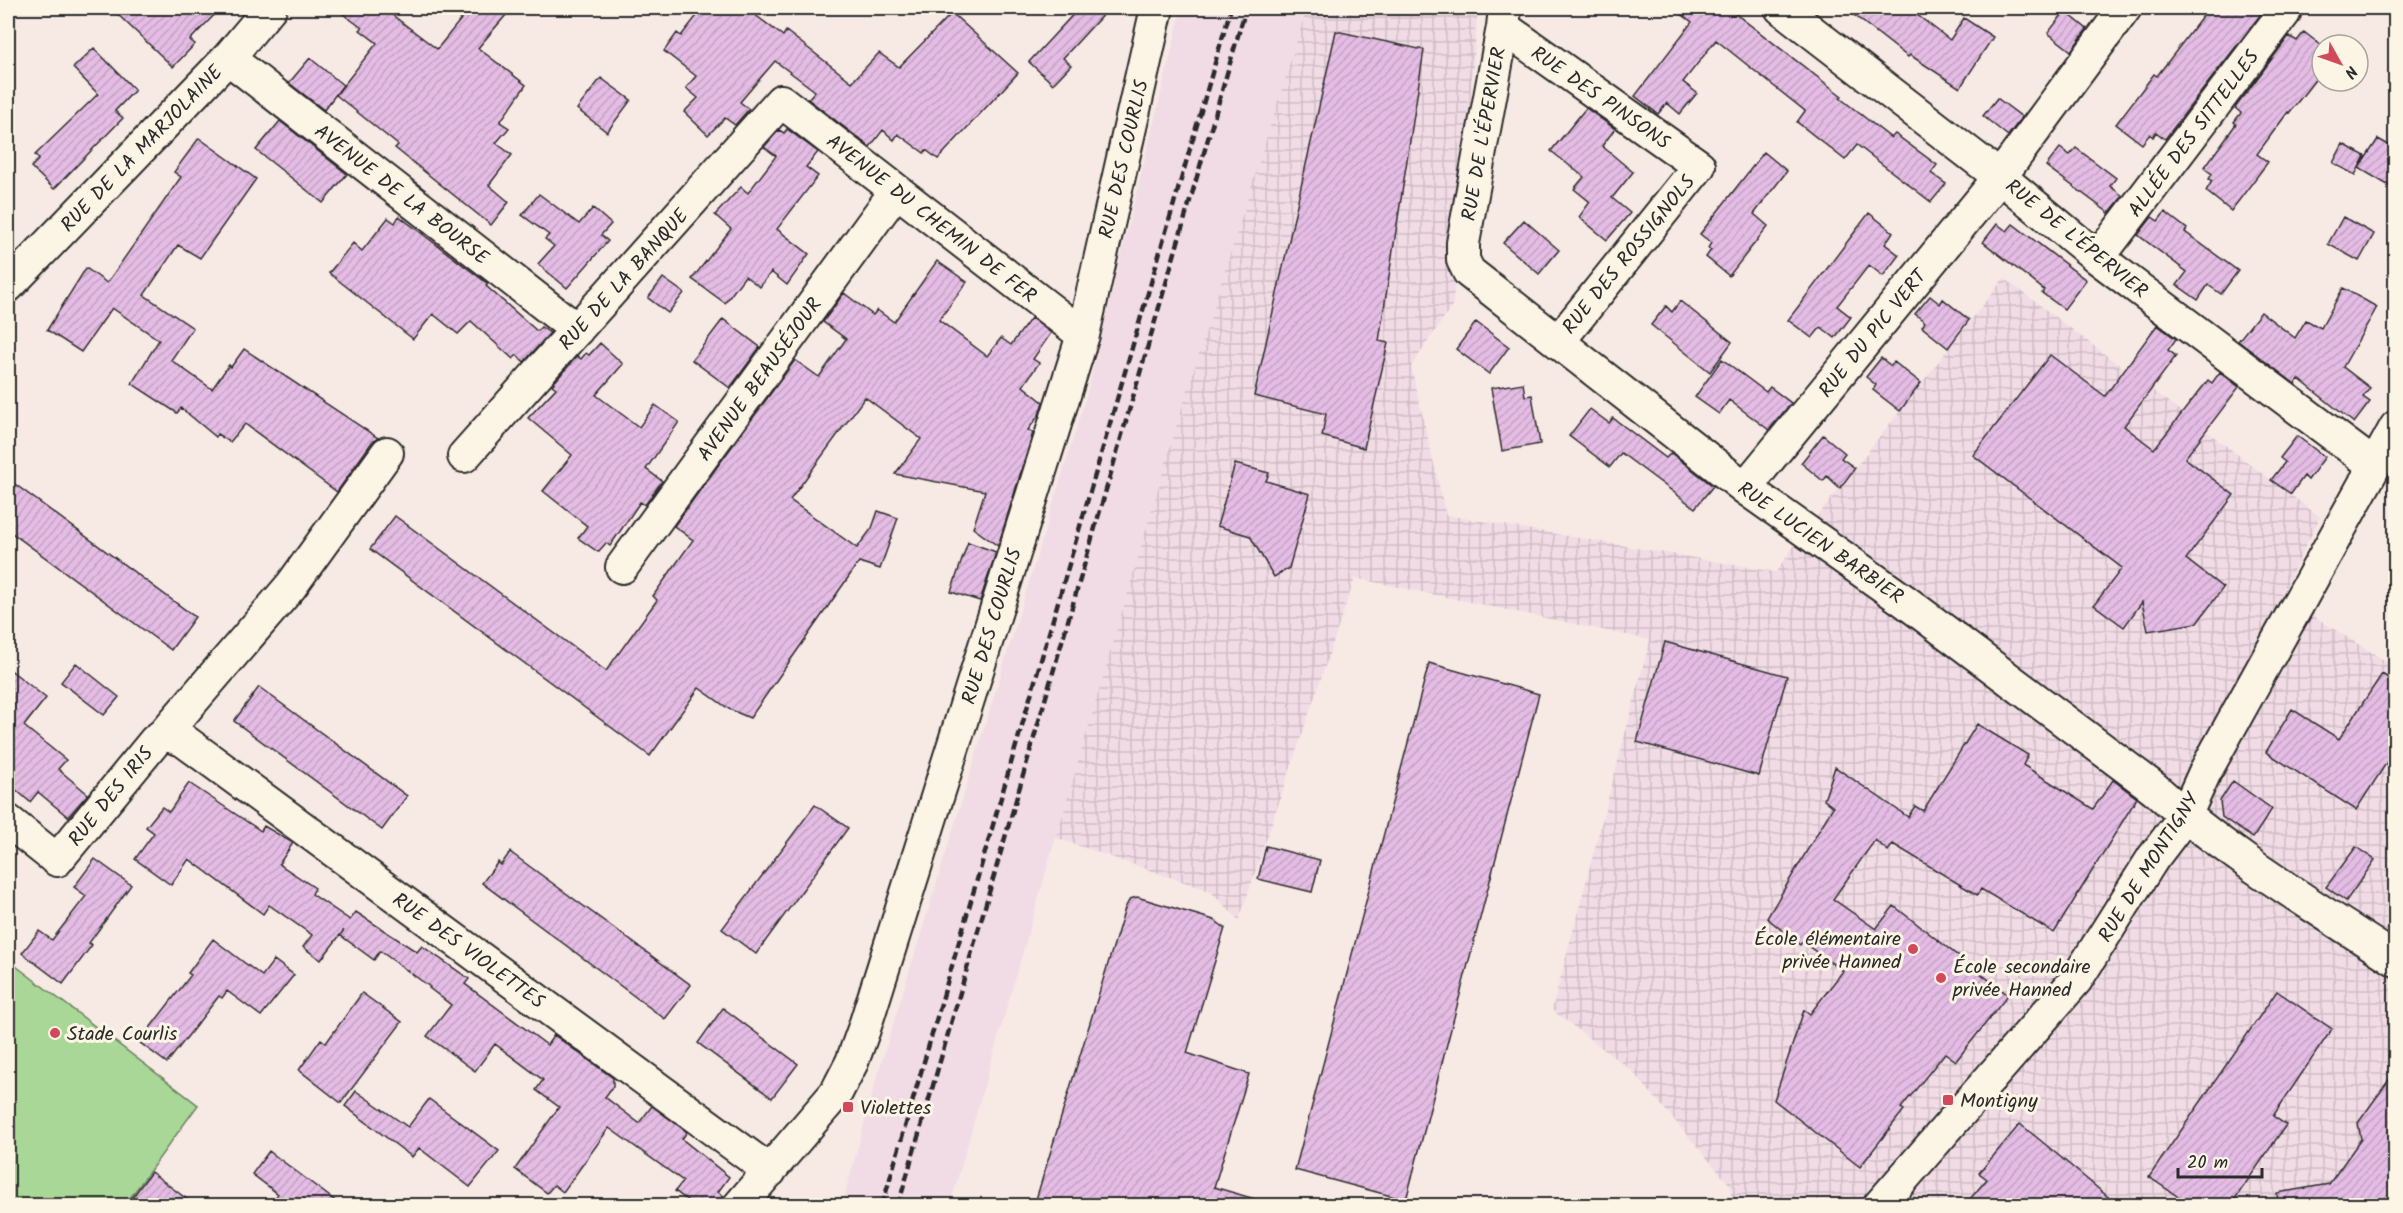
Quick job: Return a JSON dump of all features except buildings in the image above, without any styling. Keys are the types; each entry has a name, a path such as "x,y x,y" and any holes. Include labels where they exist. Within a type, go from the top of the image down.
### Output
{"street":[{"name":"RUE DE LA MARJOLAINE","path":"8,286 228,58 270,8"},
{"name":"RUE DES COURLIS","path":"739,1206 836,1093 852,1062 864,1029 1083,335 1157,8"},
{"name":"RUE DE L'ÉPERVIER","path":"1781,8 2000,177 2098,258 2375,466"},
{"name":"RUE DU PIC VERT","path":"1745,488 2000,177 2124,8"},
{"name":"ALLÉE DES SITTELLES","path":"2098,258 2286,8"},
{"name":"RUE DE L'ÉPERVIER","path":"1463,260 1463,243 1504,17"},
{"name":"RUE DES PINSONS","path":"1504,17 1699,166"},
{"name":"AVENUE DE LA BOURSE","path":"228,58 577,330"},
{"name":"AVENUE DU CHEMIN DE FER","path":"781,101 1083,335"},
{"name":"RUE DE LA BANQUE","path":"464,456 781,101"},
{"name":"RUE DES ROSSIGNOLS","path":"1557,342 1699,166"},
{"name":"AVENUE BEAUSÉJOUR","path":"622,567 896,191"},
{"name":"RUE LUCIEN BARBIER","path":"1463,260 1469,272 1745,488 1906,602 2154,788 2224,847 2396,960"},
{"name":"RUE DE MONTIGNY","path":"1879,1206 2076,980 2153,858 2185,816 2205,772 2396,427"},
{"name":"RUE DES IRIS","path":"8,821 57,860 155,741 164,734 291,586 387,453"},
{"name":"RUE DES VIOLETTES","path":"164,734 183,740 770,1171"}],"shaded area":[{"path":"1182,8 1309,8 1056,837 950,1205 842,1206 875,1083 1087,393"},
{"path":"1307,8 1478,8 1453,304 1411,367 1446,515 1776,572 2004,278 2320,517 2281,596 2395,667 2395,1205 1732,1205 1730,1185 1632,1071 1552,1010 1650,640 1355,578 1239,920 1210,891 1056,838 1174,434"}],"green space":[{"name":"Stade Courlis","path":"8,960 198,1105 125,1205 8,1205"}],"railway":[{"path":"882,1206 1231,8"},
{"path":"898,1206 1246,8"}],"place":[{"name":"École élémentaire privée Hanned","path":"1913,949"},
{"name":"École secondaire privée Hanned","path":"1941,978"},
{"name":"Stade Courlis","path":"55,1033"},
{"name":"Montigny","path":"1948,1100"},
{"name":"Violettes","path":"848,1107"}]}
